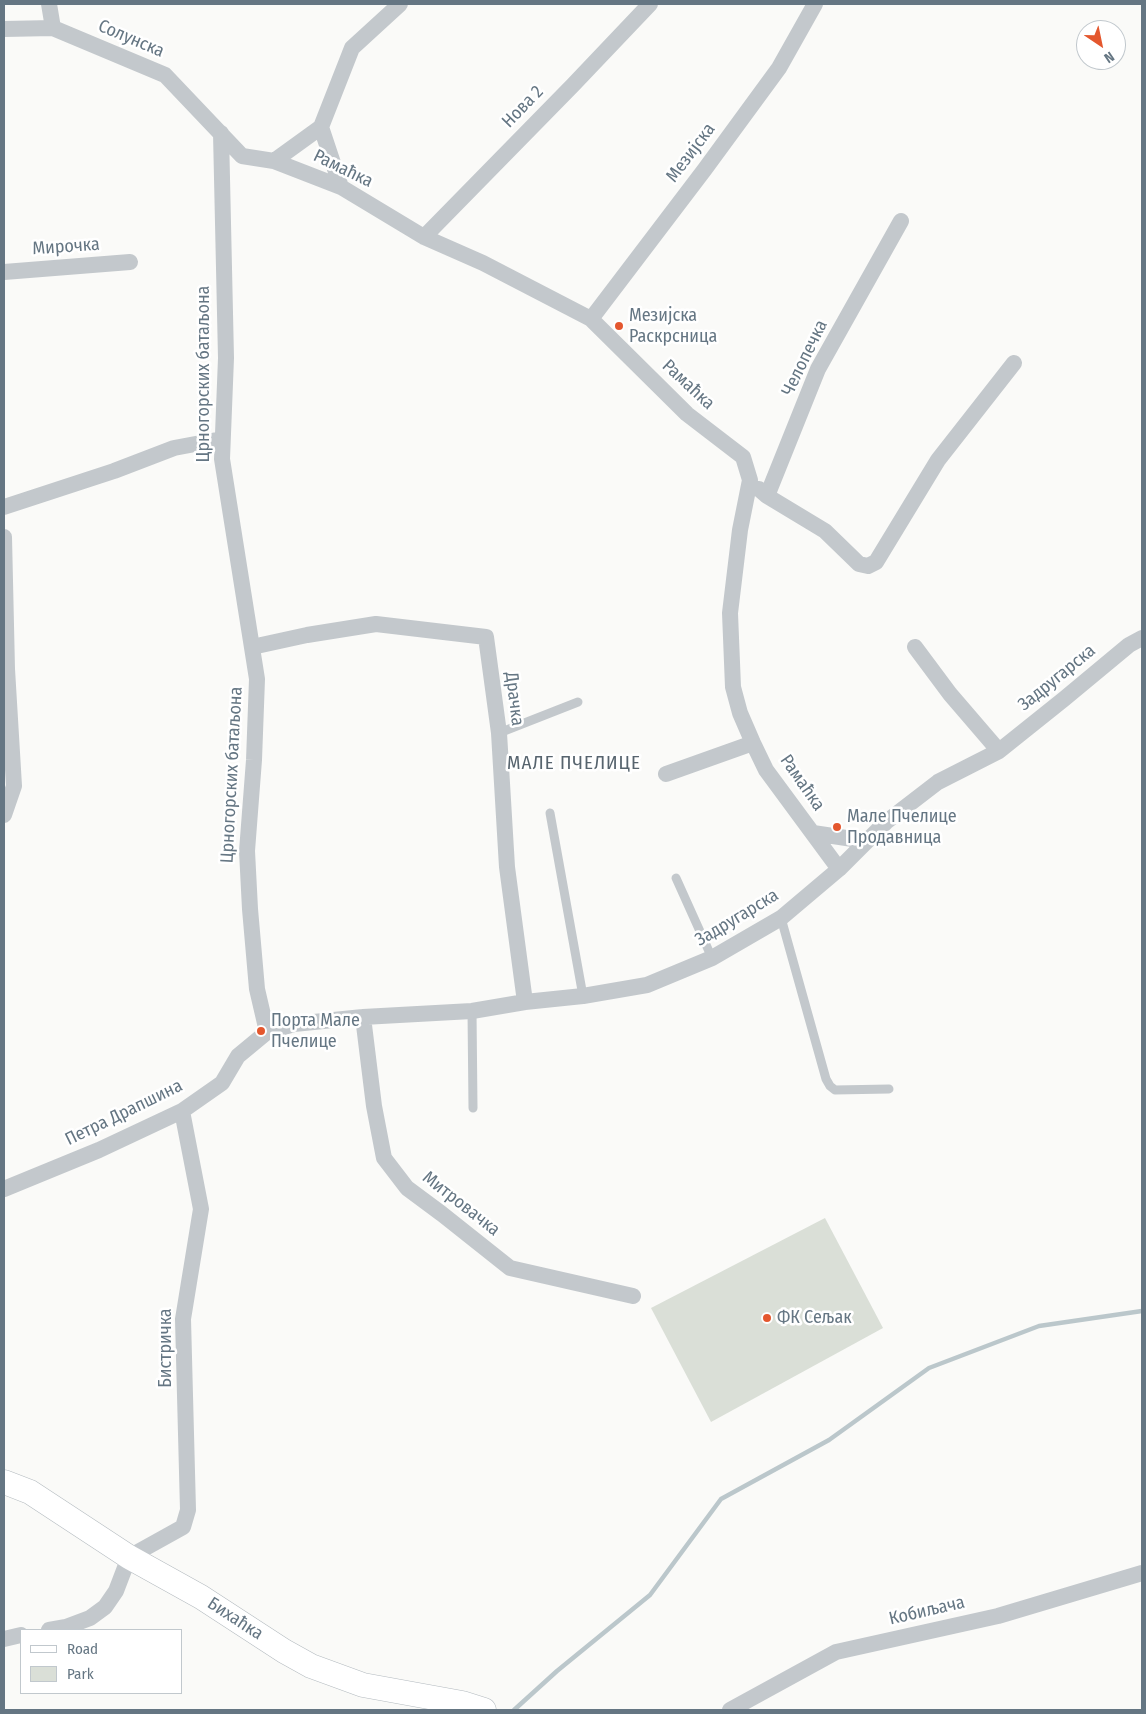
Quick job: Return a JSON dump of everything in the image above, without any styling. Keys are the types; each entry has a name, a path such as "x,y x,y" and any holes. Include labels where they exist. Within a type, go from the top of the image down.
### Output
{"street":[{"path":"49,4 53,28"},
{"path":"221,133 242,156 274,161 321,127 352,48 400,4"},
{"name":"Нова 2","path":"424,237 650,4"},
{"name":"Мезијска","path":"591,319 779,68 815,4"},
{"name":"Солунска","path":"4,29 53,28 165,76 221,133"},
{"path":"321,127 341,187"},
{"name":"Црногорских батаљона","path":"221,133 226,358 222,459 257,679 254,760 247,851 257,989 267,1032"},
{"name":"Рамаћка","path":"274,161 341,187 424,237 482,263 591,319 687,414 743,457 750,480 740,530 730,613 733,687 740,713 752,743 766,770 839,869"},
{"name":"Челопечка","path":"767,496 818,369 901,221"},
{"name":"Мирочка","path":"4,272 130,262"},
{"path":"750,480 767,496 825,531 859,564 868,566 876,562 938,460 1014,363"},
{"path":"4,507 114,472 174,448 222,439"},
{"path":"4,537 7,669 14,786 4,815"},
{"name":"Драчка","path":"252,647 306,635 376,624 486,637 499,733 507,868 525,1002"},
{"name":"Задругарска","path":"267,1032 294,1024 363,1017 472,1012 525,1002 583,996 647,984 712,958 781,918 839,869 886,822 938,782 999,751 1064,700 1129,645 1142,638"},
{"path":"915,647 950,694 999,751"},
{"path":"666,774 752,743"},
{"path":"813,833 866,841"},
{"name":"Митровачка","path":"363,1017 374,1106 384,1158 406,1188 510,1268 633,1296"},
{"name":"Петра Драпшина","path":"4,1189 99,1150 182,1111 222,1083 238,1056 267,1032"},
{"name":"Бистричка","path":"129,1557 182,1527 188,1510 183,1320 201,1208 182,1111"},
{"name":"Бихаћка","path":"4,1482 30,1492 129,1557 201,1597 284,1651 311,1666 362,1685 462,1703 484,1710"},
{"path":"55,1629 90,1618 105,1607 116,1591 129,1557"},
{"name":"Кобиљача","path":"730,1710 836,1652 998,1616 1142,1573"},
{"path":"4,1639 20,1635"}],"lane":[{"path":"499,733 578,702"},
{"path":"550,813 583,996"},
{"path":"676,878 712,958"},
{"path":"781,918 826,1080 835,1090 890,1089"},
{"path":"472,1012 473,1108"}],"green space":[{"name":"ФК Сељак","path":"825,1218 883,1328 711,1422 651,1308"}],"waterway":[{"path":"514,1710 557,1671 650,1595 721,1499 829,1440 929,1368 1039,1326 1142,1311"}],"place":[{"name":"Мезијска Раскрсница","path":"619,326"},
{"name":"Мале Пчелице Продавница","path":"837,827"},
{"name":"Порта Мале Пчелице","path":"261,1031"},
{"name":"ФК Сељак","path":"767,1318"}],"district":[{"name":"МАЛЕ ПЧЕЛИЦЕ","path":"574,764"}]}
